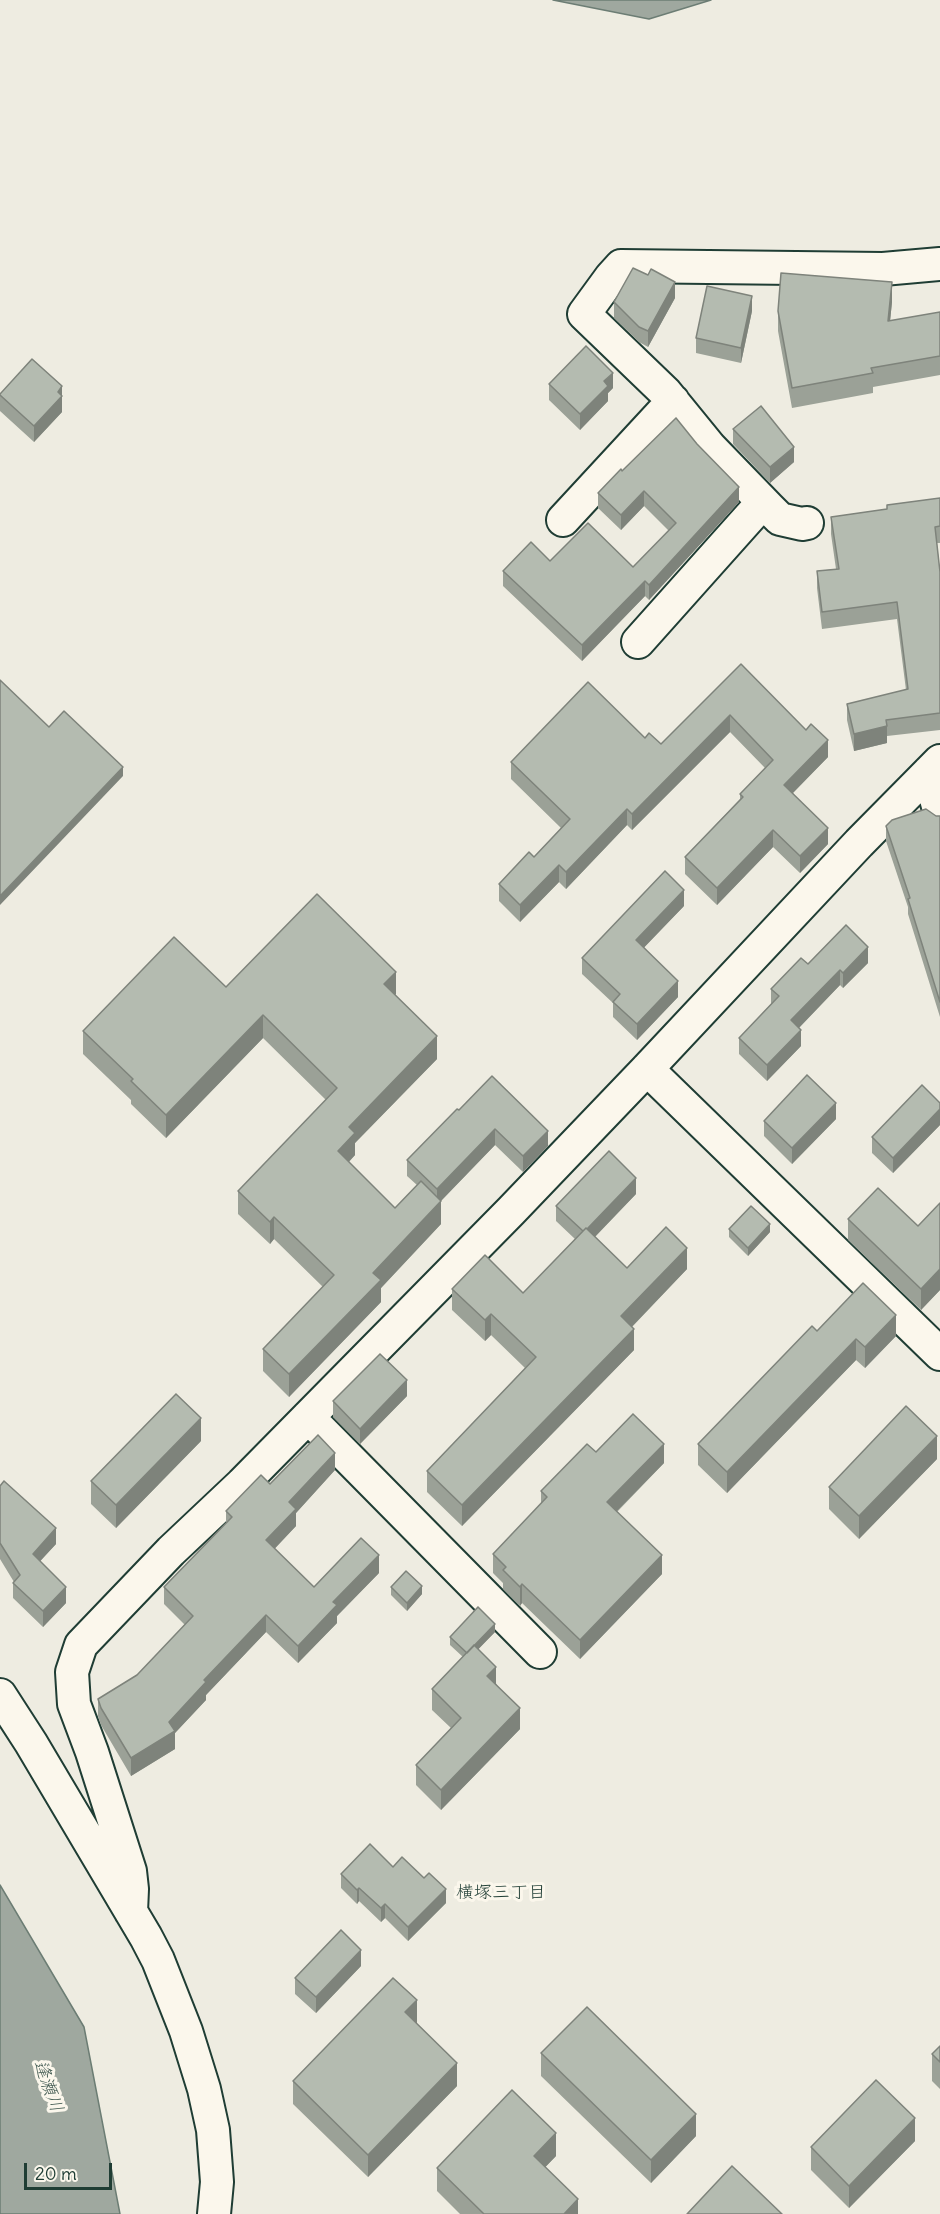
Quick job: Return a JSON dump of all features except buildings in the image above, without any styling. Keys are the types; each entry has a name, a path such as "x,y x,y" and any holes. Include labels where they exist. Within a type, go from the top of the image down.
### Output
{"street":[{"path":"807,523 780,519 710,447 673,401 585,314 621,266 883,269 940,264"},
{"path":"563,520 673,401"},
{"path":"638,642 763,502"},
{"path":"935,766 940,814"},
{"path":"131,1912 130,1871 92,1752 74,1704 72,1683 75,1659 81,1645 163,1558 242,1484 647,1069 815,889 935,766"},
{"path":"647,1069 940,1354"},
{"path":"308,1417 540,1652"},
{"path":"0,1695 31,1743 158,1960 186,2031 204,2089 213,2130 217,2182 214,2214"}],"water":[{"path":"553,0 711,0 649,19"},
{"name":"逢瀬川","path":"0,1885 84,2027 120,2214 0,2214"}],"district":[{"name":"横塚三丁目","path":"501,1893"}]}
